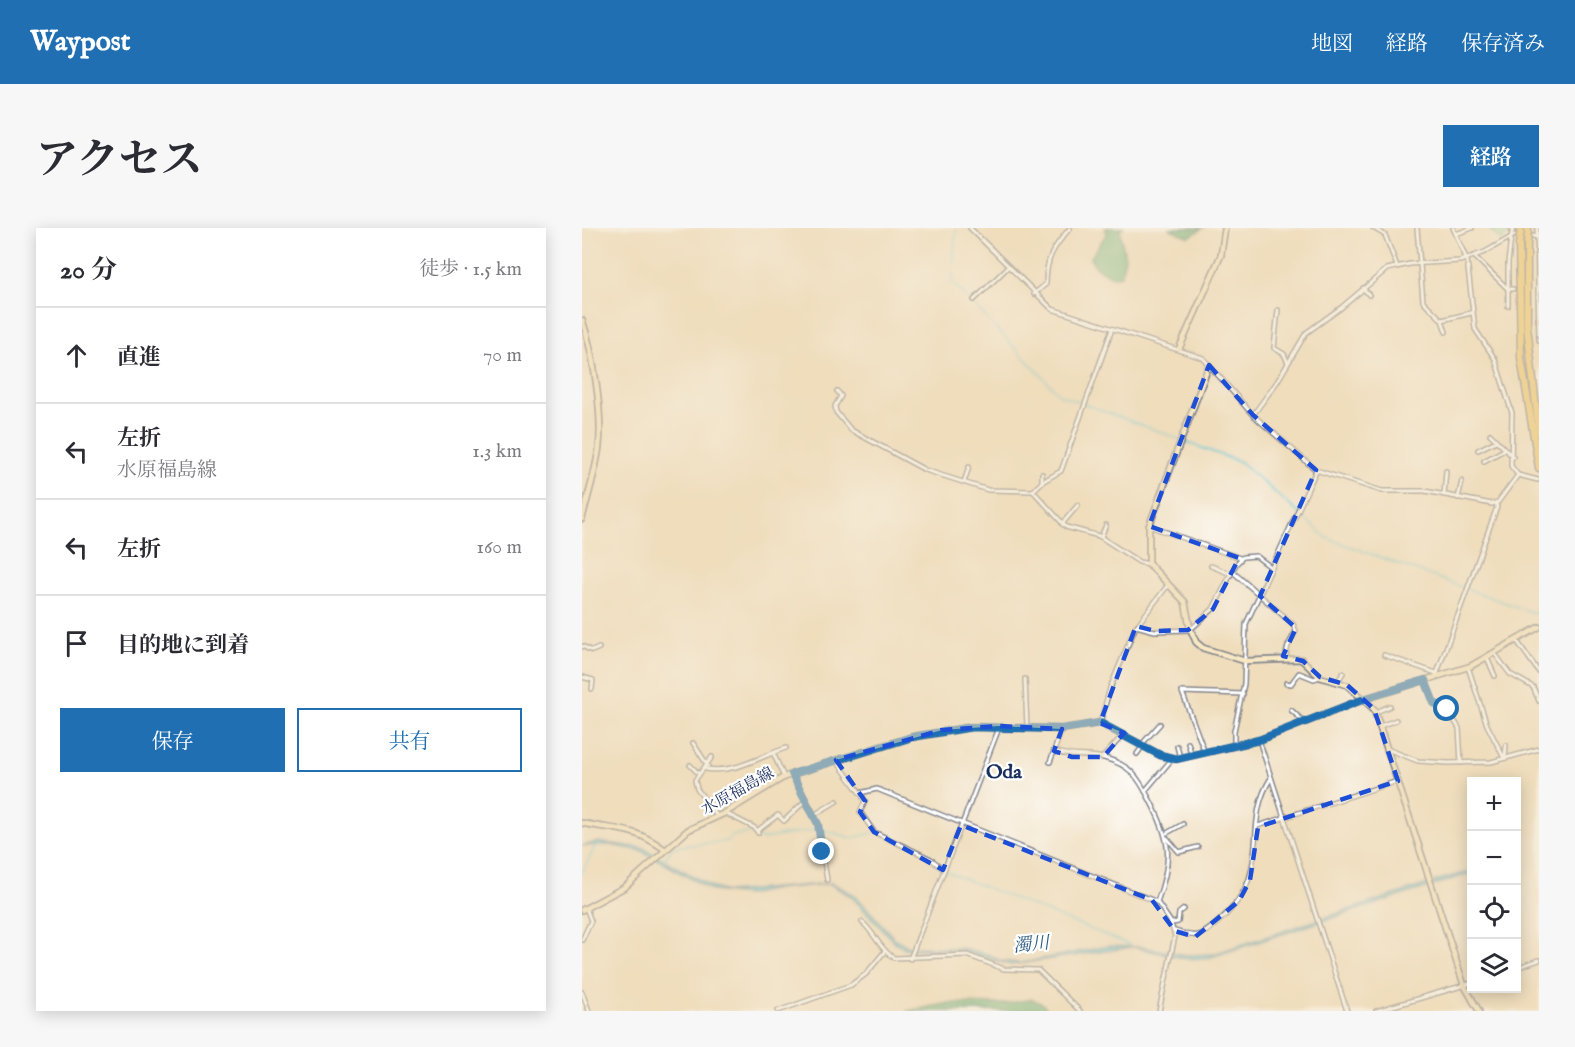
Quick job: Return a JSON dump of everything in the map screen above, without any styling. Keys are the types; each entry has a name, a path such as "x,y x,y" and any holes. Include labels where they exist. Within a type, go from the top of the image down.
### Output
{"highway":[{"path":"1521,228 1527,326 1539,433"},
{"path":"1528,228 1523,246 1521,358 1539,468"}],"street":[{"path":"970,228 1034,294 1056,311 1200,356 1253,415 1316,470 1382,491 1420,490 1485,504 1496,503"},
{"path":"1034,294 1046,284 1047,263 1053,249 1070,228"},
{"path":"1179,349 1221,255 1225,228"},
{"path":"1373,228 1383,232 1397,266"},
{"path":"1417,228 1424,301 1442,320 1446,332"},
{"path":"1453,228 1467,260 1471,313 1475,329 1495,359 1512,413 1512,469 1518,475 1538,480"},
{"path":"1456,234 1472,228"},
{"path":"1508,306 1513,228"},
{"path":"1537,228 1539,340"},
{"path":"1253,415 1306,333 1387,268 1467,260 1513,236"},
{"path":"1532,236 1538,237"},
{"path":"1474,257 1508,289 1514,290"},
{"path":"974,300 1008,267"},
{"path":"1363,288 1369,295"},
{"path":"1528,290 1537,290"},
{"path":"1278,310 1274,348 1284,354 1288,363"},
{"path":"1442,320 1471,313"},
{"path":"582,320 588,341 601,431 596,465 582,519"},
{"path":"837,391 841,396 836,412 859,437 901,455 934,474 988,490 1033,491 1042,482 1061,471 1064,466 1112,329"},
{"path":"1149,564 1149,525 1209,365"},
{"path":"1490,434 1513,457"},
{"path":"1478,450 1496,441"},
{"path":"1484,461 1504,450"},
{"path":"963,482 969,467"},
{"path":"1234,746 1234,731 1243,694 1246,624 1316,470"},
{"path":"1444,495 1446,471"},
{"path":"1042,474 1042,482"},
{"path":"1436,675 1497,507 1496,503 1518,475"},
{"path":"1458,498 1462,481"},
{"path":"1033,491 1062,524 1101,537 1138,562 1149,564 1188,607 1190,630 1196,642 1203,648 1245,661 1304,660 1320,677"},
{"path":"1062,524 1078,505"},
{"path":"1101,537 1106,525"},
{"path":"1149,525 1241,559 1256,556 1272,568"},
{"path":"1136,626 1155,631 1190,630 1212,609 1241,559"},
{"path":"1212,566 1231,573 1296,628 1285,659"},
{"path":"1168,585 1136,626 1110,688 1100,723 1173,759 1259,740 1364,699 1468,667 1495,654 1539,627"},
{"path":"1517,641 1538,671"},
{"path":"582,646 592,651 599,648"},
{"path":"1495,654 1510,674 1533,687 1539,701"},
{"path":"1384,655 1436,675"},
{"path":"1487,658 1495,676"},
{"path":"1468,667 1487,725 1505,758"},
{"path":"1286,683 1291,684 1299,673 1314,679 1320,677 1338,681 1364,699 1376,712 1464,985 1479,1011"},
{"path":"1338,681 1343,673"},
{"path":"582,676 593,680 592,689"},
{"path":"1025,679 1027,727"},
{"path":"1425,680 1434,703 1447,709 1459,728 1462,742 1461,763"},
{"path":"1205,753 1182,692 1243,694"},
{"path":"1376,712 1390,705"},
{"path":"1291,710 1304,722"},
{"path":"1380,726 1396,720"},
{"name":"水原福島線","path":"584,909 625,887 664,849 688,830 725,813 792,774 942,730 999,726 1062,729 1100,723"},
{"path":"1137,754 1160,724"},
{"path":"910,959 999,726"},
{"path":"1050,762 1062,729"},
{"path":"1103,757 1124,734"},
{"path":"1259,740 1347,1011"},
{"path":"1188,743 1192,756"},
{"path":"693,744 707,767"},
{"path":"1505,758 1506,745"},
{"path":"1177,746 1180,759"},
{"path":"707,767 746,764 774,755 786,748"},
{"path":"1387,749 1418,761 1461,763 1491,762 1539,749"},
{"path":"1054,751 1072,757 1103,757 1132,771 1167,833 1166,873 1157,902"},
{"path":"774,755 784,777"},
{"path":"712,758 707,767 698,773 695,784 717,816"},
{"path":"1145,791 1173,759"},
{"path":"836,760 865,801 860,812 870,829 931,859 944,870"},
{"path":"690,765 698,773"},
{"path":"792,774 818,824 827,880"},
{"path":"1174,932 1198,936 1235,906 1250,880 1263,789 1271,777"},
{"path":"1258,826 1398,781"},
{"path":"860,793 877,789 961,825 1157,902 1171,923 1174,932 1172,958 1159,1011"},
{"path":"725,813 758,832 778,815 784,821 806,800"},
{"path":"814,815 837,801"},
{"path":"582,823 630,830 664,849"},
{"path":"1167,833 1183,824"},
{"path":"1167,838 1179,852 1198,847"},
{"path":"582,940 591,921 584,909"},
{"path":"1171,923 1179,922 1179,913 1184,909"},
{"path":"862,922 885,951 894,958 967,955 1004,969 1038,970 1080,1011"},
{"path":"778,1011 802,1004 824,992 851,985 866,974 885,951"},
{"path":"1521,966 1539,960"},
{"path":"1376,1011 1467,984"},
{"path":"582,992 589,1011"}],"highlighted area":[{"path":"1209,365 1253,415 1316,470 1260,596 1296,628 1283,656 1303,661 1320,677 1347,685 1374,709 1398,781 1258,827 1250,880 1239,901 1195,937 1175,931 1152,900 961,825 943,870 874,832 860,812 865,801 836,760 942,730 999,726 1062,729 1054,751 1072,757 1103,757 1124,733 1100,723 1136,626 1155,631 1188,630 1213,609 1239,558 1149,526"}],"green space":[{"path":"1105,228 1123,228 1120,230 1125,258 1121,275 1112,277 1098,269 1090,259 1107,233"},
{"path":"1168,228 1203,228 1189,237"},
{"path":"1488,228 1510,228 1509,234 1501,241"},
{"path":"1032,999 1043,1004 1048,1011 906,1011 950,1003 1004,1004"}],"water":[{"name":"濁川","path":"598,842 643,848 714,888 728,892 832,883 855,895 895,939 909,947 960,948 987,954 1001,961 1021,963 1108,946 1142,947 1186,955 1213,954 1449,877 1467,872 1467,875 1208,958 1187,959 1133,947 1011,965 959,950 907,949 896,944 851,896 830,884 776,889 748,895 713,891 642,851 610,845 582,846"}],"waterway":[{"path":"956,228 952,282 1060,395 1179,439"},
{"path":"1183,441 1240,462 1327,538 1539,615"},
{"path":"664,860 673,847 727,841 734,835 751,833 762,839 820,829 852,838 873,833"},
{"path":"582,873 596,845"},
{"path":"928,859 941,869"},
{"path":"945,871 1130,945"}],"district":[{"name":"Oda","path":"1004,771"}],"route":[{"path":"822,852 818,824 792,774 942,730 1002,726 1062,729 1100,723 1117,730 1160,755 1176,759 1259,740 1393,688 1425,680 1434,703 1447,709"}]}
